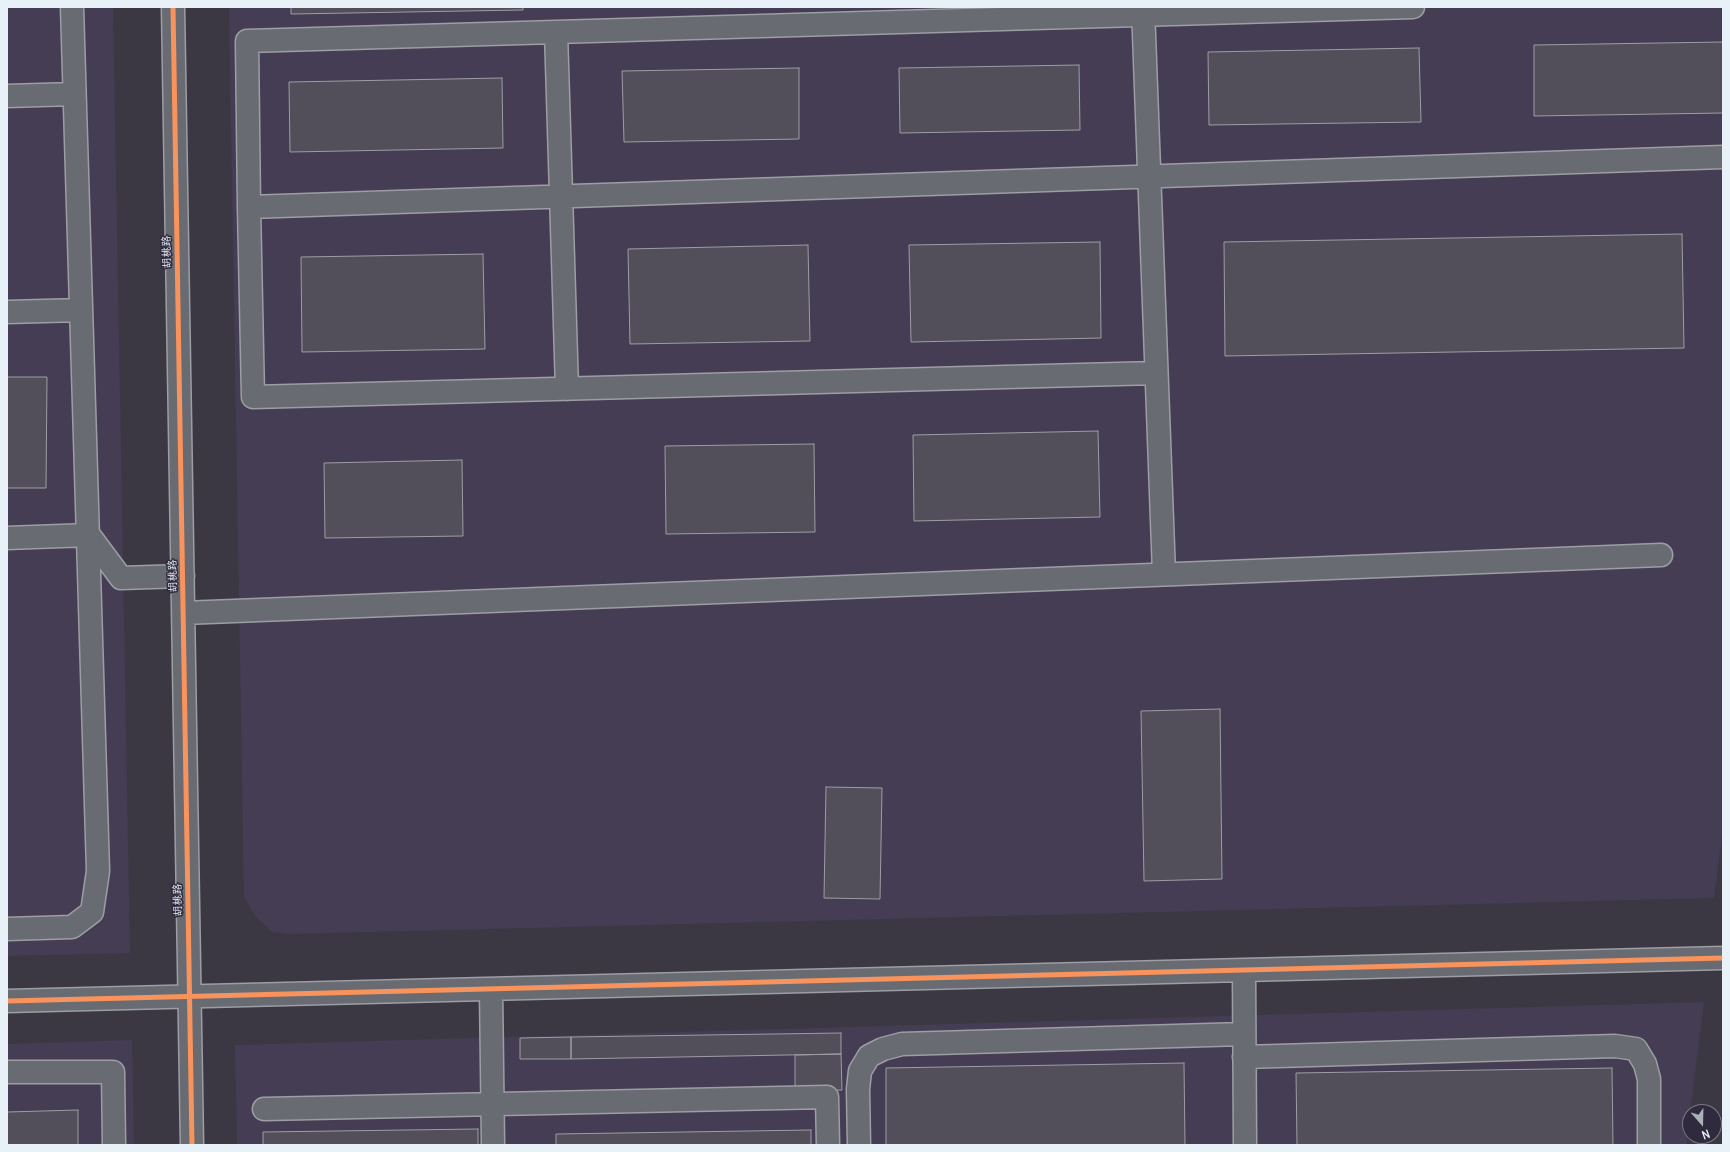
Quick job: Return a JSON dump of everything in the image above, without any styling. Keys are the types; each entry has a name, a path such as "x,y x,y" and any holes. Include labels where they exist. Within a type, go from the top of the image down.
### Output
{"street":[{"path":"7,929 72,927 92,912 98,871 72,7"},
{"name":"胡桃路","path":"173,7 192,1145"},
{"path":"1156,373 253,397 247,42 1143,11 1413,7"},
{"path":"1143,11 1164,574"},
{"path":"556,32 567,389"},
{"path":"7,96 74,94"},
{"path":"249,207 1723,157"},
{"path":"7,312 81,310"},
{"path":"89,535 121,578 182,576"},
{"path":"7,538 89,535"},
{"path":"183,613 1661,554"},
{"path":"7,1001 1723,958"},
{"path":"1244,970 1244,1145"},
{"path":"490,989 493,1145"},
{"path":"859,1145 858,1089 860,1071 869,1056 882,1048 902,1044 1244,1034"},
{"path":"1244,1057 1615,1046 1636,1049 1645,1064 1649,1078 1649,1145"},
{"path":"7,1072 113,1072 114,1145"},
{"path":"264,1109 827,1097 828,1145"}],"shaded area":[{"path":"7,7 113,7 130,953 7,956"},
{"path":"229,7 1723,7 1723,826 1714,898 292,934 272,932 256,917 244,897"},
{"path":"1704,1002 1691,1104 1682,1104 1682,1144 1686,1145 237,1145 235,1045"},
{"path":"132,1040 134,1145 7,1145 7,1044"}],"building":[{"path":"291,7 523,7 523,10 291,14"},
{"path":"1723,42 1723,113 1534,116 1534,45"},
{"path":"1419,48 1421,122 1209,125 1208,52"},
{"path":"1079,65 1080,130 900,133 899,68"},
{"path":"799,68 799,139 624,142 622,71"},
{"path":"502,78 503,148 290,152 289,82"},
{"path":"1682,234 1684,348 1225,356 1224,242"},
{"path":"1100,242 1101,338 911,342 909,245"},
{"path":"808,245 810,341 630,344 628,249"},
{"path":"483,254 485,349 302,352 301,257"},
{"path":"7,377 47,377 46,488 7,488"},
{"path":"1098,431 1100,517 914,521 913,435"},
{"path":"814,444 815,532 666,534 665,446"},
{"path":"462,460 463,536 325,538 324,463"},
{"path":"1220,709 1222,879 1144,881 1141,711"},
{"path":"826,787 882,788 880,899 824,898"},
{"path":"841,1033 841,1054 571,1059 571,1037"},
{"path":"571,1037 571,1059 520,1059 520,1038"},
{"path":"841,1054 842,1090 795,1091 795,1055"},
{"path":"1184,1063 1185,1145 886,1145 886,1068"},
{"path":"1612,1068 1613,1145 1297,1145 1296,1073"},
{"path":"78,1110 78,1145 7,1145 7,1112"},
{"path":"478,1129 478,1145 263,1145 263,1132"},
{"path":"811,1130 811,1145 556,1145 556,1134"}],"cycle path":[{"path":"173,7 192,1145"},
{"path":"7,1001 1723,958"}]}
